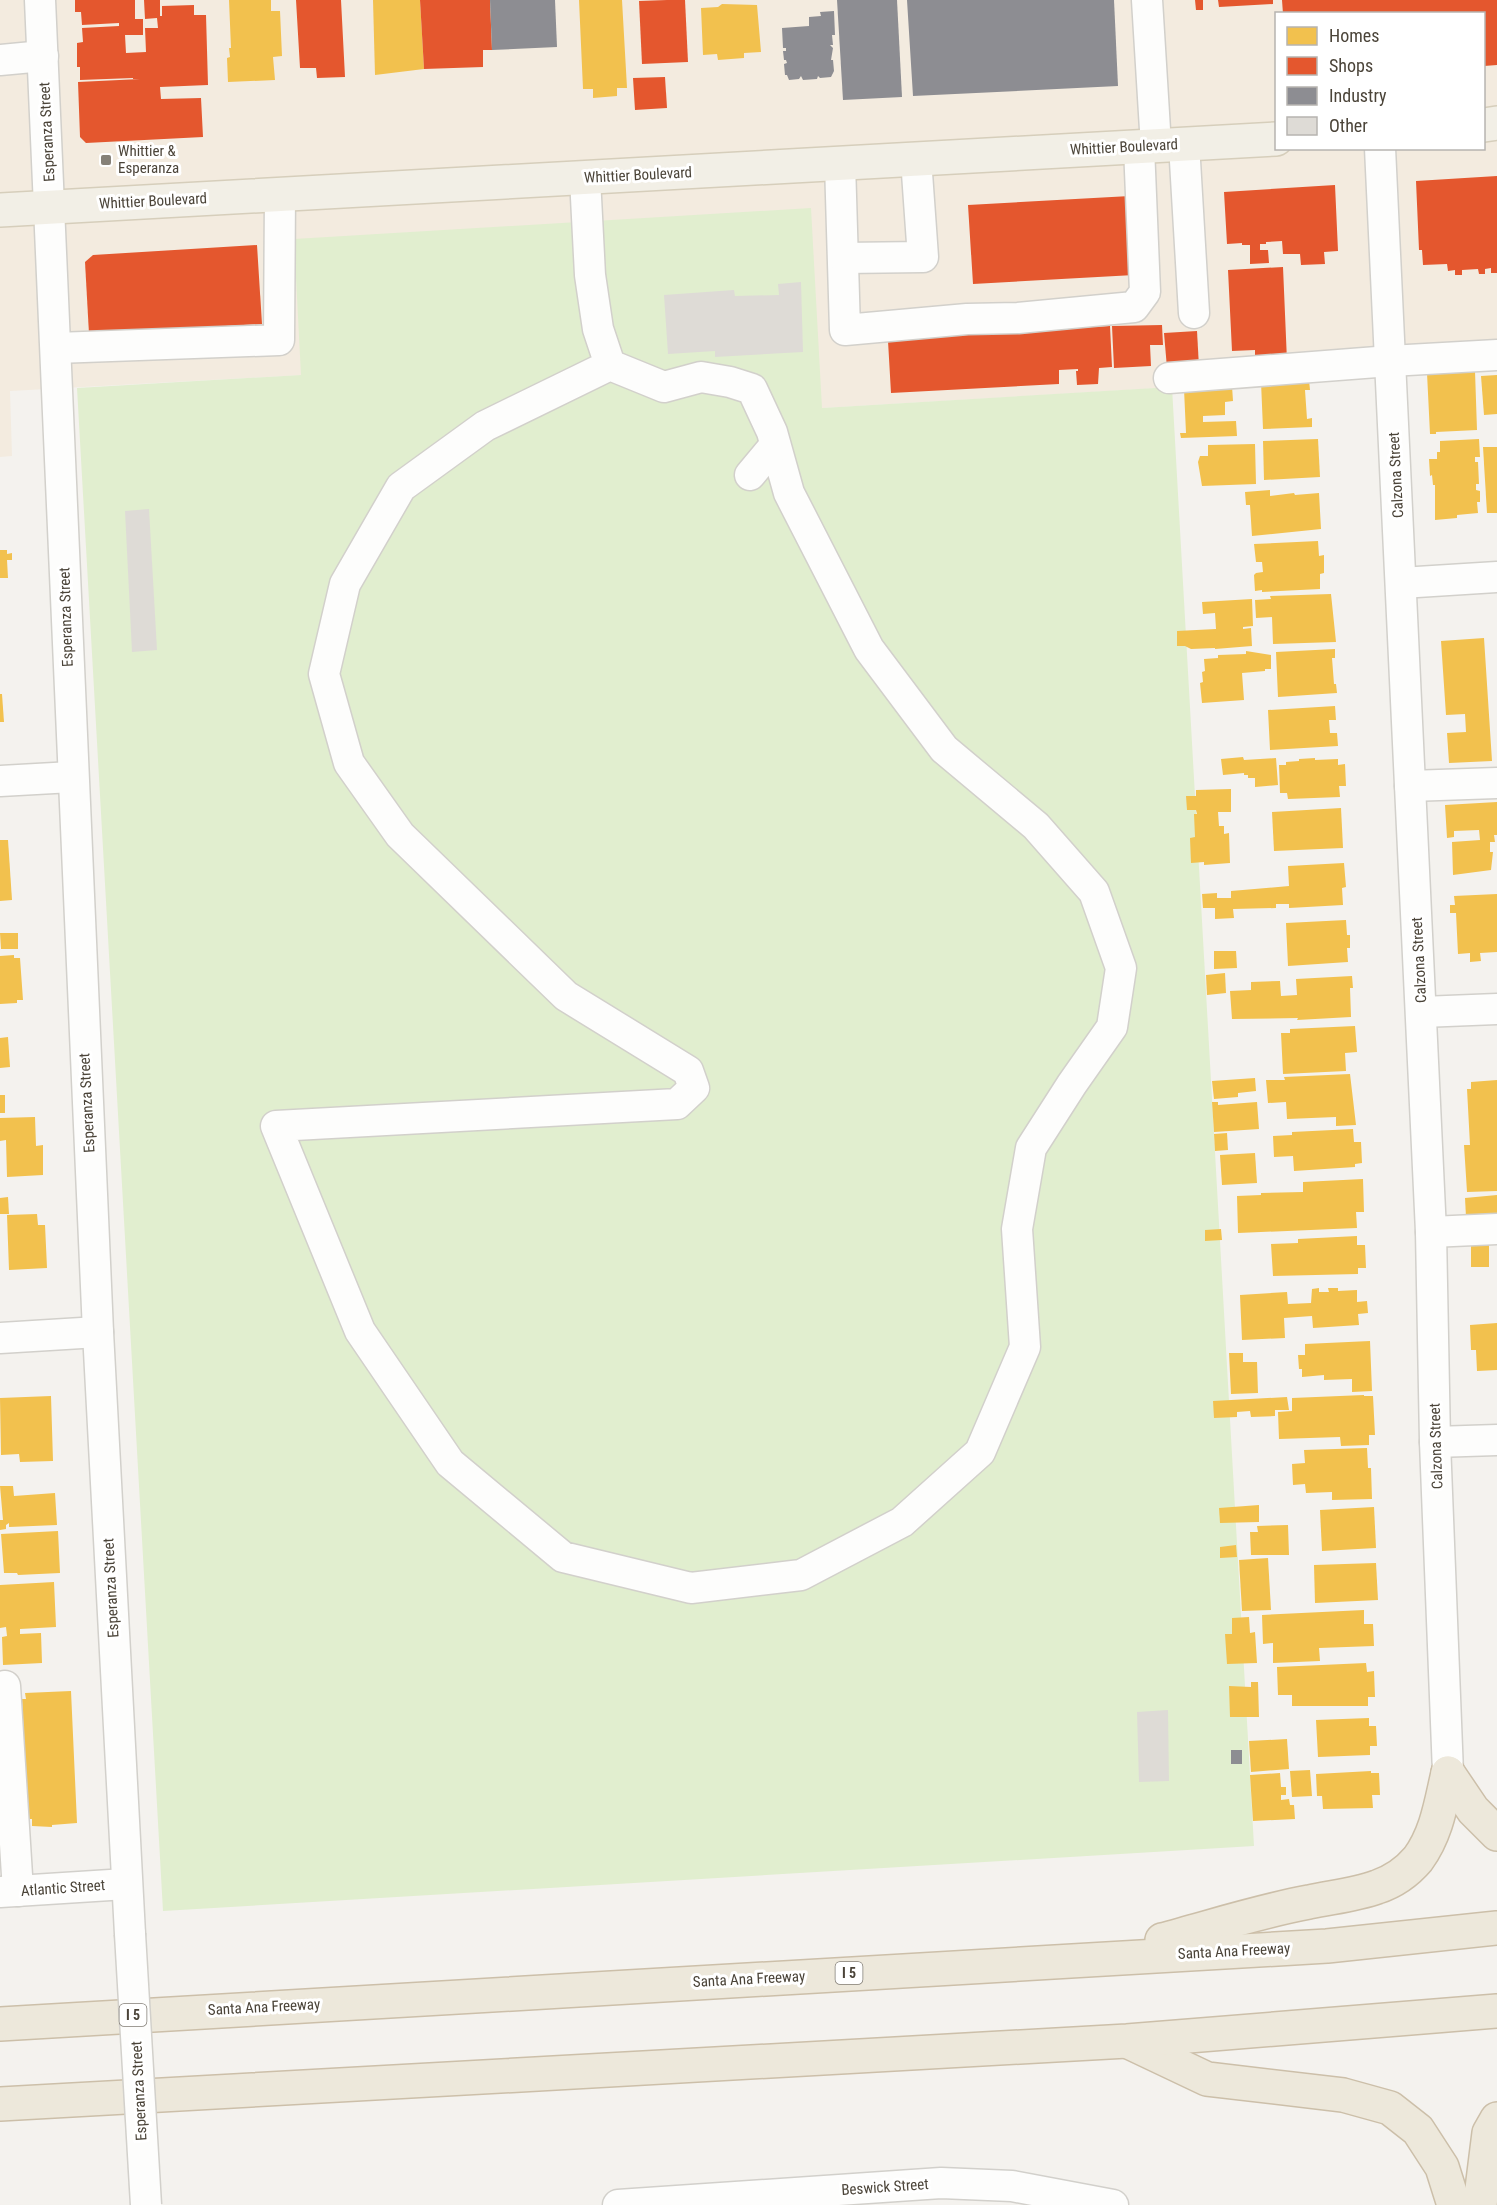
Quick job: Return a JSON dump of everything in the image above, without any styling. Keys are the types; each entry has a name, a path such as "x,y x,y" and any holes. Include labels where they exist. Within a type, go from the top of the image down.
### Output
{"highway":[{"path":"1448,1773 1473,1810 1497,1834"},
{"path":"1092,1958 1308,1902 1355,1894 1378,1887 1399,1876 1417,1860 1430,1840 1438,1818 1448,1773"},
{"name":"Santa Ana Freeway","path":"0,2024 1092,1958 1327,1946 1497,1928"},
{"path":"0,2104 1127,2041 1497,2012"},
{"path":"1127,2041 1207,2079 1343,2095 1390,2108 1418,2130 1442,2167 1454,2205"},
{"path":"1480,2205 1489,2133 1497,2119"}],"main road":[{"name":"Whittier Boulevard","path":"0,210 1275,139"}],"street":[{"name":"Esperanza Street","path":"40,0 72,777 98,1332 126,1884 146,2205"},
{"path":"1147,0 1160,146 1194,313"},
{"path":"0,60 43,56"},
{"path":"840,163 845,330 1134,307 1145,292 1160,146"},
{"name":"Calzona Street","path":"1380,150 1422,1012 1448,1773"},
{"path":"844,258 923,257 916,159"},
{"path":"585,178 590,275 597,329 610,365 664,387 701,377 752,389 772,432 789,493 869,649 944,749 1036,826 1094,892 1121,968 1112,1027 1072,1083 1031,1148 1017,1229 1026,1347 980,1452 902,1522 801,1575 691,1588 563,1557 450,1463 360,1331 276,1126 677,1104 694,1088 688,1071 566,996 400,835 349,762 324,674 345,584 401,487 485,426 610,365"},
{"path":"56,348 279,340 280,195"},
{"path":"1169,378 1497,355"},
{"path":"750,475 775,445"},
{"path":"1401,583 1497,577"},
{"path":"0,781 72,777"},
{"path":"1410,786 1497,783"},
{"path":"1422,1012 1497,1009"},
{"path":"1431,1232 1497,1229"},
{"path":"0,1338 98,1332"},
{"path":"1436,1442 1497,1440"},
{"path":"5,1686 9,1891"},
{"name":"Atlantic Street","path":"9,1891 126,1884"},
{"name":"Beswick Street","path":"618,2205 788,2199 941,2182 1012,2195 1113,2205"}],"shaded area":[{"path":"0,0 1497,0 1497,351 1160,388 822,408 294,239 302,375 10,391 12,456 0,457"}],"green space":[{"path":"811,208 822,408 1172,387 1254,1846 163,1911 77,388 301,375 294,239"}],"building: Homes":[{"path":"229,0 271,0 271,11 280,11 282,56 273,57 275,80 228,82 227,58 230,57 229,48 231,48"},
{"path":"373,0 420,0 424,69 375,75"},
{"path":"579,0 622,0 627,88 617,88 617,96 593,98 593,89 583,89"},
{"path":"722,4 757,5 761,52 744,53 744,58 718,60 717,54 703,55 701,8 718,7"},
{"path":"1475,371 1477,430 1430,434 1427,373"},
{"path":"1497,375 1497,414 1484,415 1481,376"},
{"path":"1309,380 1310,390 1305,390 1307,419 1312,418 1312,427 1263,429 1261,382"},
{"path":"1232,386 1233,401 1225,402 1225,415 1203,416 1203,422 1236,421 1237,436 1181,438 1180,433 1186,433 1184,389"},
{"path":"1318,439 1320,477 1264,480 1263,441"},
{"path":"1479,439 1480,457 1475,457 1475,462 1478,462 1479,484 1476,484 1476,490 1480,491 1480,502 1477,502 1478,513 1435,520 1435,485 1433,485 1432,475 1430,476 1429,459 1437,459 1437,452 1440,452 1440,441"},
{"path":"1255,444 1256,484 1202,486 1198,462 1200,456 1208,456 1208,445"},
{"path":"1483,447 1497,447 1497,513 1487,513"},
{"path":"1270,490 1270,496 1319,493 1321,529 1252,536 1250,505 1246,505 1245,492"},
{"path":"1318,541 1319,556 1324,555 1324,573 1320,574 1320,589 1255,591 1254,575 1263,572 1262,562 1256,562 1254,544"},
{"path":"0,550 7,550 7,554 12,553 12,560 7,560 8,578 0,578"},
{"path":"1331,594 1336,642 1273,644 1272,617 1256,618 1255,600 1271,599 1270,596"},
{"path":"1252,599 1253,626 1243,627 1243,629 1251,628 1252,646 1191,649 1177,646 1177,631 1216,629 1215,613 1203,614 1202,602"},
{"path":"1484,638 1492,761 1449,763 1447,733 1466,732 1465,714 1446,715 1441,641"},
{"path":"1335,649 1335,658 1332,658 1337,693 1278,697 1276,652"},
{"path":"1246,651 1271,655 1271,669 1242,673 1244,700 1202,703 1200,683 1203,682 1202,672 1205,671 1204,659 1218,658 1218,655 1246,654"},
{"path":"0,694 2,694 4,722 0,722"},
{"path":"1335,706 1336,720 1329,720 1330,733 1337,733 1338,746 1270,750 1268,710"},
{"path":"1243,757 1244,760 1276,758 1278,785 1255,787 1255,778 1248,778 1248,775 1244,773 1223,775 1221,759"},
{"path":"1315,758 1315,760 1338,759 1338,765 1345,764 1346,786 1339,786 1340,797 1288,799 1287,793 1280,793 1279,765 1286,765 1286,762 1299,761 1299,759"},
{"path":"1231,789 1231,812 1218,812 1219,826 1224,826 1224,834 1229,833 1230,863 1204,865 1204,862 1191,863 1190,838 1195,837 1194,814 1197,814 1196,810 1187,810 1186,796 1196,796 1196,790"},
{"path":"1497,802 1497,835 1494,835 1495,842 1490,842 1490,852 1493,852 1491,870 1453,875 1452,842 1480,840 1479,830 1454,831 1454,837 1447,838 1445,805"},
{"path":"1341,808 1343,848 1274,851 1272,812"},
{"path":"0,840 8,840 12,900 0,901"},
{"path":"1344,863 1346,887 1342,888 1343,905 1289,908 1289,904 1276,904 1276,908 1233,909 1234,918 1215,919 1215,908 1203,908 1202,894 1217,893 1217,898 1231,898 1231,891 1289,886 1288,866"},
{"path":"1497,894 1497,952 1480,953 1481,961 1470,962 1470,953 1458,954 1456,913 1450,913 1450,905 1455,905 1454,896"},
{"path":"1346,920 1347,935 1350,935 1350,948 1347,948 1348,962 1288,966 1286,923"},
{"path":"0,933 18,933 18,949 1,949"},
{"path":"1214,951 1236,951 1237,968 1214,969"},
{"path":"14,955 14,958 20,958 23,1000 17,1000 17,1003 0,1004 0,956"},
{"path":"1225,973 1226,993 1207,995 1206,975"},
{"path":"1352,976 1351,1017 1297,1020 1298,1018 1232,1019 1230,991 1251,990 1251,982 1280,981 1281,996 1297,995 1296,979"},
{"path":"1355,1026 1357,1052 1345,1053 1346,1071 1283,1074 1281,1033 1290,1033 1290,1029"},
{"path":"8,1037 10,1067 0,1068 0,1038"},
{"path":"1350,1074 1356,1125 1336,1126 1336,1117 1287,1119 1286,1102 1268,1103 1266,1080"},
{"path":"1255,1078 1256,1091 1238,1093 1238,1097 1214,1099 1212,1081"},
{"path":"1497,1080 1497,1191 1467,1192 1464,1145 1470,1145 1467,1089 1471,1089 1471,1082"},
{"path":"0,1095 5,1095 5,1113 0,1113"},
{"path":"1212,1102 1218,1102 1218,1105 1257,1102 1259,1129 1214,1132"},
{"path":"35,1117 36,1146 43,1145 43,1175 7,1177 6,1140 0,1141 0,1118"},
{"path":"1353,1129 1354,1142 1361,1142 1362,1163 1355,1164 1355,1167 1294,1171 1293,1156 1274,1157 1273,1136 1292,1135 1292,1132"},
{"path":"1227,1133 1228,1150 1215,1151 1214,1134"},
{"path":"1255,1153 1257,1183 1222,1185 1220,1155"},
{"path":"1363,1179 1364,1212 1356,1212 1357,1228 1238,1233 1237,1196 1303,1192 1303,1182"},
{"path":"1497,1195 1497,1215 1466,1217 1465,1198"},
{"path":"8,1197 9,1214 0,1214 0,1198"},
{"path":"37,1214 38,1225 45,1225 47,1268 9,1270 7,1215"},
{"path":"1221,1229 1222,1240 1205,1241 1205,1230"},
{"path":"1357,1236 1357,1245 1365,1245 1366,1268 1358,1268 1358,1274 1273,1276 1271,1244 1298,1243 1298,1239"},
{"path":"1489,1239 1489,1267 1471,1267 1471,1240"},
{"path":"1319,1288 1319,1292 1329,1292 1328,1288 1338,1288 1338,1291 1357,1290 1357,1302 1367,1301 1368,1313 1358,1314 1359,1325 1313,1328 1312,1316 1284,1318 1285,1338 1242,1340 1240,1295 1287,1292 1288,1304 1311,1303 1312,1289"},
{"path":"1497,1323 1497,1370 1477,1371 1476,1350 1471,1350 1470,1325"},
{"path":"1370,1341 1372,1391 1352,1392 1352,1379 1324,1380 1324,1375 1302,1377 1298,1355 1305,1355 1305,1344"},
{"path":"1229,1353 1243,1353 1243,1362 1257,1362 1258,1393 1231,1394"},
{"path":"51,1396 53,1461 20,1462 19,1454 1,1455 0,1398"},
{"path":"1373,1396 1375,1435 1369,1435 1369,1445 1341,1446 1340,1437 1279,1439 1278,1412 1292,1411 1292,1398"},
{"path":"1287,1397 1289,1410 1275,1410 1275,1416 1251,1417 1250,1411 1237,1412 1237,1417 1214,1418 1213,1401"},
{"path":"1367,1448 1368,1468 1371,1468 1372,1499 1332,1500 1332,1492 1306,1493 1305,1484 1293,1485 1292,1464 1305,1463 1304,1450"},
{"path":"0,1486 13,1486 14,1496 55,1493 57,1525 9,1527 9,1523 6,1529 0,1530 0,1520 3,1520"},
{"path":"1259,1505 1259,1522 1220,1523 1219,1508"},
{"path":"1374,1507 1376,1548 1322,1551 1320,1510"},
{"path":"1288,1525 1289,1555 1251,1555 1250,1532 1258,1532 1257,1526"},
{"path":"58,1531 60,1573 18,1575 17,1573 4,1573 1,1534"},
{"path":"1236,1545 1237,1557 1220,1558 1220,1547"},
{"path":"1268,1558 1271,1610 1242,1611 1239,1560"},
{"path":"1376,1563 1378,1600 1315,1603 1314,1565"},
{"path":"54,1582 56,1627 20,1629 20,1634 41,1633 42,1663 3,1665 2,1637 7,1636 6,1627 0,1628 0,1585"},
{"path":"1364,1610 1364,1624 1373,1624 1374,1646 1319,1648 1320,1661 1273,1663 1273,1643 1263,1644 1262,1615"},
{"path":"1249,1617 1250,1633 1255,1632 1257,1663 1227,1664 1225,1634 1232,1634 1232,1618"},
{"path":"1366,1663 1367,1672 1374,1671 1375,1697 1368,1697 1368,1706 1292,1706 1292,1695 1278,1695 1277,1667"},
{"path":"1251,1682 1258,1682 1259,1717 1230,1717 1229,1686 1251,1687"},
{"path":"71,1691 77,1823 52,1825 52,1827 32,1826 32,1819 28,1819 22,1699 26,1699 25,1693"},
{"path":"1369,1718 1369,1726 1376,1726 1377,1746 1370,1746 1370,1755 1318,1757 1316,1720"},
{"path":"1287,1739 1289,1769 1251,1772 1249,1741"},
{"path":"1310,1770 1312,1796 1292,1797 1290,1771"},
{"path":"1371,1771 1371,1773 1379,1773 1380,1795 1372,1795 1373,1808 1323,1809 1322,1796 1317,1796 1316,1774"},
{"path":"1280,1773 1281,1787 1286,1787 1286,1795 1281,1795 1281,1800 1289,1799 1290,1805 1294,1805 1295,1819 1253,1821 1250,1775"}],"building: Shops":[{"path":"75,0 135,0 135,19 143,19 143,35 125,35 126,53 146,52 145,28 158,28 157,18 145,19 144,0 160,0 160,16 162,16 162,6 194,5 194,15 206,15 208,85 160,87 161,99 201,98 203,137 86,143 80,137 78,82 140,79 80,80 80,67 77,67 77,43 83,42 82,28 119,26 119,23 82,25 81,12 75,12"},
{"path":"296,0 341,0 345,77 317,78 316,68 300,68"},
{"path":"420,0 490,0 492,50 483,50 483,67 424,69"},
{"path":"685,0 688,62 642,64 639,1"},
{"path":"1195,0 1203,0 1203,10 1196,10"},
{"path":"1218,0 1273,0 1273,4 1219,7"},
{"path":"1282,0 1497,0 1497,65 1485,66 1485,12 1283,12"},
{"path":"665,77 667,108 635,110 633,78"},
{"path":"1497,176 1497,273 1491,273 1491,268 1485,269 1485,274 1479,274 1478,269 1462,270 1462,275 1455,275 1455,270 1448,271 1447,264 1423,265 1422,250 1419,250 1416,181"},
{"path":"1335,185 1338,251 1324,252 1325,264 1301,265 1300,254 1283,254 1282,241 1260,244 1260,250 1268,250 1269,263 1250,264 1250,245 1227,244 1224,192"},
{"path":"1130,196 1134,275 973,284 968,205"},
{"path":"257,245 262,324 89,334 85,262 93,255"},
{"path":"1283,267 1287,361 1255,363 1255,350 1232,351 1228,270"},
{"path":"1162,325 1163,345 1150,345 1151,366 1114,368 1112,326"},
{"path":"1110,326 1112,367 1099,368 1098,384 1077,385 1076,371 1078,369 1059,370 1059,384 891,393 888,341 927,338 927,328 1056,329"},
{"path":"1197,331 1199,367 1167,368 1164,333"}],"building: Industry":[{"path":"490,0 555,0 557,47 492,50"},
{"path":"837,0 897,0 902,97 843,100"},
{"path":"907,0 1114,0 1118,86 913,96"},
{"path":"834,11 835,35 832,35 833,45 830,45 833,48 831,60 833,60 834,71 831,77 820,78 818,76 817,79 803,80 801,76 799,79 789,80 785,75 784,64 787,63 784,60 783,51 786,51 786,48 783,48 782,28 809,26 809,17 821,16 820,12"},
{"path":"1231,1750 1242,1750 1242,1764 1231,1764"}],"building: Other":[{"path":"801,282 803,352 715,357 715,351 668,354 664,295 734,290 735,296 779,295 778,284"},
{"path":"149,509 157,650 132,652 125,511"},
{"path":"1168,1710 1169,1781 1139,1782 1137,1712"}],"place":[{"name":"Whittier & Esperanza","path":"106,160"}]}
